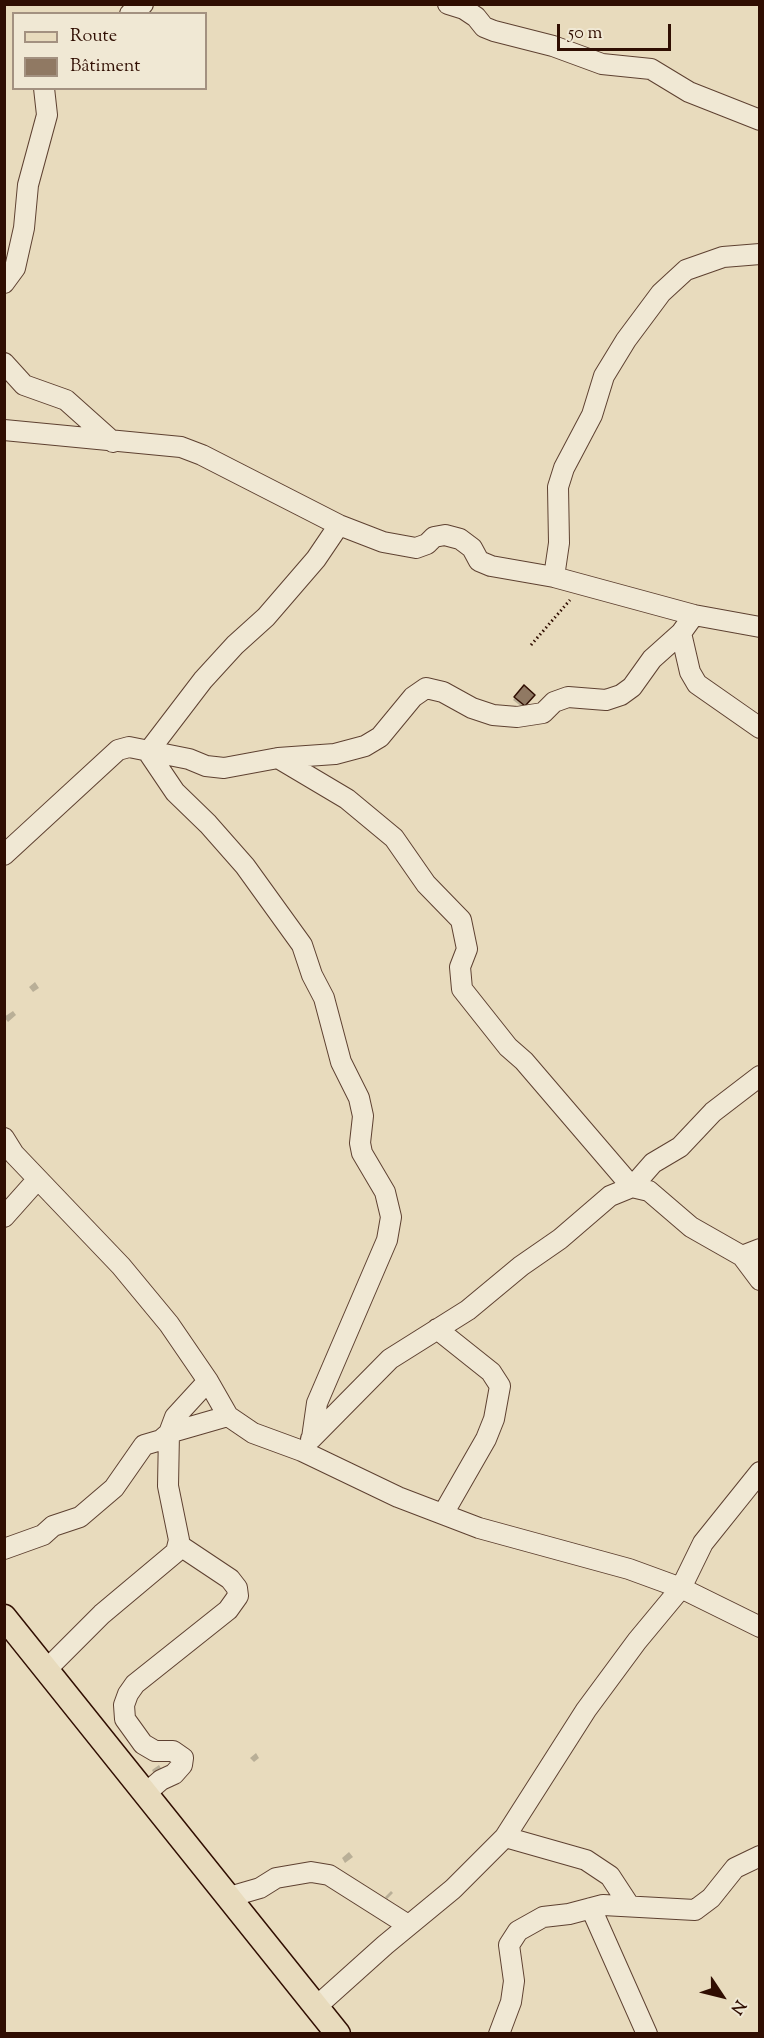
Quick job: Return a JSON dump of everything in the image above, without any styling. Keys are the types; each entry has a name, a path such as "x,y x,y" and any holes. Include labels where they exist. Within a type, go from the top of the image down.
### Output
{"main road":[{"path":"4,1617 338,2034"}],"street":[{"path":"448,4 464,9 476,17 484,27 494,32 553,46 602,64 651,69 689,92 759,120"},
{"path":"4,283 15,268 24,228 28,185 47,115 44,90"},
{"path":"554,577 560,543 558,487 564,468 592,415 604,376 626,340 662,293 686,270 723,256 759,254"},
{"path":"4,363 24,385 66,400 113,442"},
{"path":"4,430 113,442 157,443 202,455 339,525 383,542 416,548 427,544 434,537 445,535 460,539 472,548 479,561 581,583 694,615 759,627"},
{"path":"148,752 203,680 235,645 266,617 316,559 339,525"},
{"path":"4,855 118,750 129,747 189,759 206,766 224,768 279,758 317,757 365,746 380,737 407,703 426,688 443,692 472,708 493,715 517,717 543,713 554,702 568,697 606,700 621,695 632,687 652,659 681,633 694,615"},
{"path":"681,633 690,672 697,684 759,728"},
{"path":"148,752 175,792 208,824 245,866 302,945 312,975 324,998 341,1062 359,1098 363,1116 360,1143 362,1153 387,1200 390,1217 387,1240 317,1403 307,1445"},
{"path":"279,758 347,799 394,838 426,884 460,920 467,949 460,967 462,989 508,1047 524,1061 632,1187 649,1191 691,1227 751,1252 759,1280"},
{"path":"307,1445 390,1359 468,1310 521,1266 560,1239 610,1196 632,1187 653,1163 680,1147 713,1112 759,1076"},
{"path":"4,1138 14,1154 122,1266 169,1324 208,1381 228,1416 253,1433 307,1445 398,1497 479,1528 629,1569 681,1588 759,1627"},
{"path":"4,1217 38,1179"},
{"path":"437,1329 491,1372 500,1386 494,1419 486,1439 443,1514"},
{"path":"46,1670 102,1614 176,1552 179,1545 168,1486 169,1433 176,1417 208,1381"},
{"path":"4,1549 43,1535 53,1526 80,1517 114,1488 144,1445 161,1440 169,1433 228,1416"},
{"path":"317,2006 408,1925 453,1889 506,1837 586,1710 637,1641 681,1588 703,1543 759,1472"},
{"path":"146,1792 161,1780 174,1774 182,1765 183,1758 173,1751 155,1751 143,1744 125,1719 124,1705 128,1694 135,1684 220,1617 238,1596 237,1588 230,1579 179,1545"},
{"path":"506,1837 585,1860 610,1876 629,1905"},
{"path":"499,2034 511,2002 514,1981 509,1945 518,1931 543,1917 603,1905 695,1910 711,1898 735,1868 759,1856"},
{"path":"229,1897 260,1888 276,1878 311,1872 329,1875 408,1925"},
{"path":"591,1908 647,2034"}],"path":[{"path":"531,645 568,604 581,583"}],"building":[{"path":"524,685 535,695 525,706 514,697"}]}
